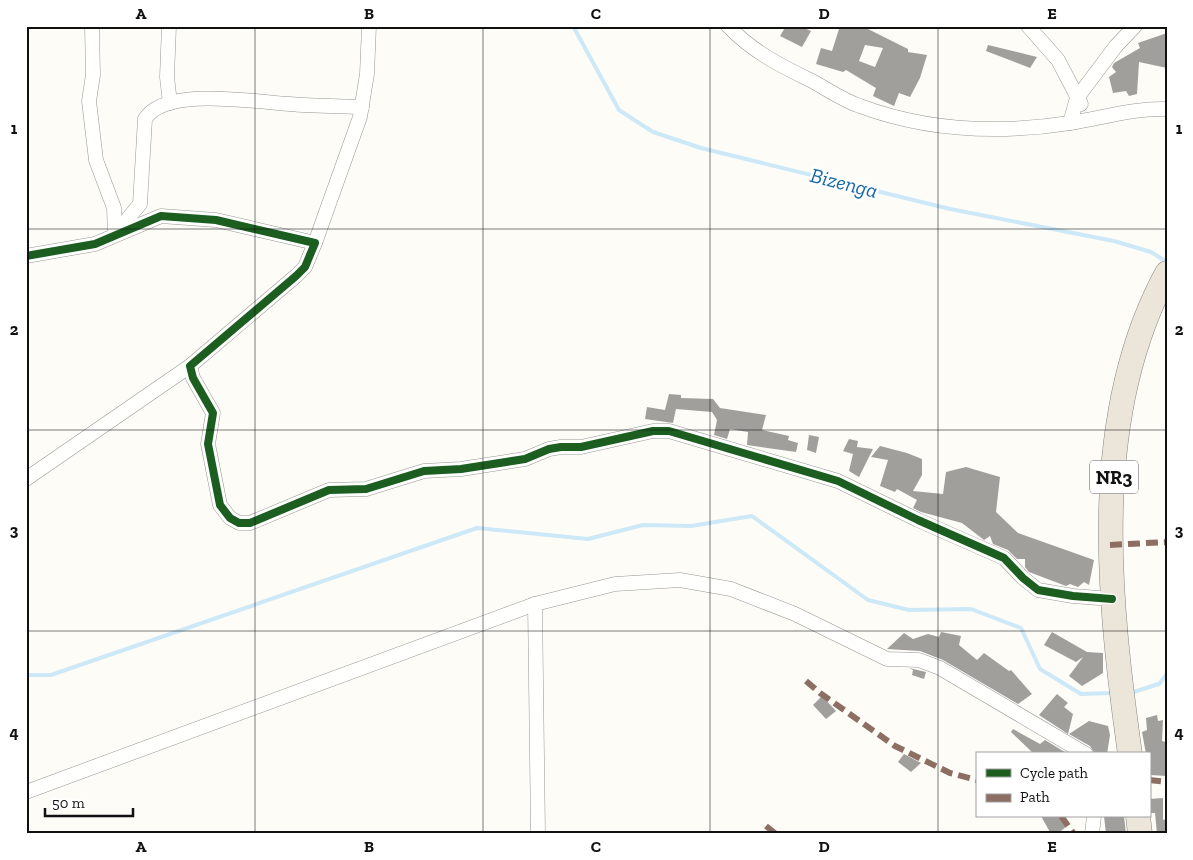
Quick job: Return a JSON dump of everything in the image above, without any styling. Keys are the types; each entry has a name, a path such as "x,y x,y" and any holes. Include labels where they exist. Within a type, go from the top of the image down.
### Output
{"highway":[{"name":"NR3","path":"1130,752 1122,700 1112,599 1111,508 1121,400 1138,340 1154,297 1167,273"},
{"path":"1138,818 1140,834"}],"street":[{"path":"92,26 93,76 89,101 96,160 114,208 115,235"},
{"path":"170,26 167,77 170,103"},
{"path":"26,479 190,366 296,276 305,266 324,222 362,107 367,74 368,26"},
{"path":"728,26 749,47 765,57 859,106 904,119 971,130 1070,123 1131,110 1167,109"},
{"path":"1028,26 1058,60 1088,118"},
{"path":"1070,123 1077,98 1116,46 1135,26"},
{"path":"115,235 140,204 145,118 150,110 170,103 190,100 228,99 362,107"},
{"path":"26,256 95,244 161,216 216,220 315,243"},
{"path":"190,366 193,378 213,413 208,444 220,505 230,518 239,523 250,523 329,490 366,489 424,471 461,469 525,460 555,448 581,447 653,432 669,432 790,466 844,484 918,520 1004,558 1030,585 1038,590 1073,596 1112,599"},
{"path":"26,792 535,604 615,584 680,580 731,589 795,614 887,659 898,661 919,660 940,668 1083,752"},
{"path":"535,604 538,834"},
{"path":"1092,834 1094,818"}],"building":[{"path":"786,26 800,26 811,31 802,47 780,36"},
{"path":"839,29 868,29 908,49 908,52 927,55 920,78 910,97 899,93 894,106 873,96 876,88 846,70 843,72 816,64 821,48 832,51","holes":["865,45 883,48 875,67 859,61"]},
{"path":"1167,33 1167,68 1139,62 1137,94 1129,96 1126,91 1113,93 1109,77 1116,72 1112,67 1114,63 1140,48 1138,43"},
{"path":"988,45 1037,57 1030,68 986,51"},
{"path":"669,394 681,395 681,398 713,399 720,408 766,415 762,430 789,436 788,440 798,443 796,452 747,445 748,432 730,429 727,439 714,435 717,420 712,412 676,409 673,423 645,419 647,407 665,410"},
{"path":"809,435 819,437 816,453 807,450"},
{"path":"849,439 858,441 857,447 873,449 859,477 849,471 853,454 843,451"},
{"path":"880,446 922,459 922,475 913,491 943,494 946,472 966,467 1000,477 996,512 1018,533 1094,560 1089,585 1084,582 1078,587 1070,584 1066,586 1029,572 1025,567 1025,559 1017,559 1008,550 993,544 990,536 984,540 962,523 913,508 917,500 897,489 895,492 880,486 888,460 871,457"},
{"path":"941,632 961,636 959,645 977,660 984,653 1009,671 1011,670 1032,694 1018,704 943,660 920,651 887,649 904,633 913,639 928,634 939,637"},
{"path":"1052,632 1087,652 1103,653 1103,673 1082,686 1069,676 1083,657 1076,662 1044,645"},
{"path":"909,668 926,672 924,679 912,675 913,670"},
{"path":"1057,694 1068,703 1064,707 1073,714 1068,734 1039,715"},
{"path":"822,696 836,711 826,719 813,705"},
{"path":"1157,715 1158,721 1163,720 1162,741 1166,742 1167,746 1167,776 1150,775 1150,752 1146,752 1142,732 1147,730 1146,718"},
{"path":"1089,721 1108,726 1110,735 1107,752 1094,752 1090,746 1069,734"},
{"path":"1013,729 1040,744 1045,740 1065,752 1032,752 1011,732"},
{"path":"904,754 921,763 911,772 898,762"},
{"path":"1163,798 1163,820 1167,819 1167,834 1157,834 1155,813 1151,813 1150,799"},
{"path":"1042,818 1059,818 1066,827 1057,834 1051,834"},
{"path":"1104,818 1124,818 1126,834 1106,834"}],"waterway":[{"name":"Bizenga","path":"573,26 619,110 653,132 701,148 950,209 1114,241 1151,252 1167,262"},
{"path":"26,675 51,675 477,528 588,539 643,525 691,526 752,516 868,600 909,610 971,609 1021,628 1040,669 1081,694 1113,693"},
{"path":"1130,693 1159,684 1167,674"}],"marked path":[{"path":"1110,545 1167,542"},
{"path":"806,681 895,746 950,773 976,780"},
{"path":"1150,780 1167,782"},
{"path":"1062,818 1074,834"},
{"path":"766,826 776,834"}],"cycle path":[{"path":"26,256 95,244 161,216 216,220 315,243 305,267 296,276 190,366 193,378 213,413 208,444 220,505 230,518 239,523 250,523 329,490 366,489 424,471 461,469 525,459 549,449 581,447 653,431 669,431 838,481 918,520 1004,558 1023,578 1038,590 1073,596 1112,599"}]}
